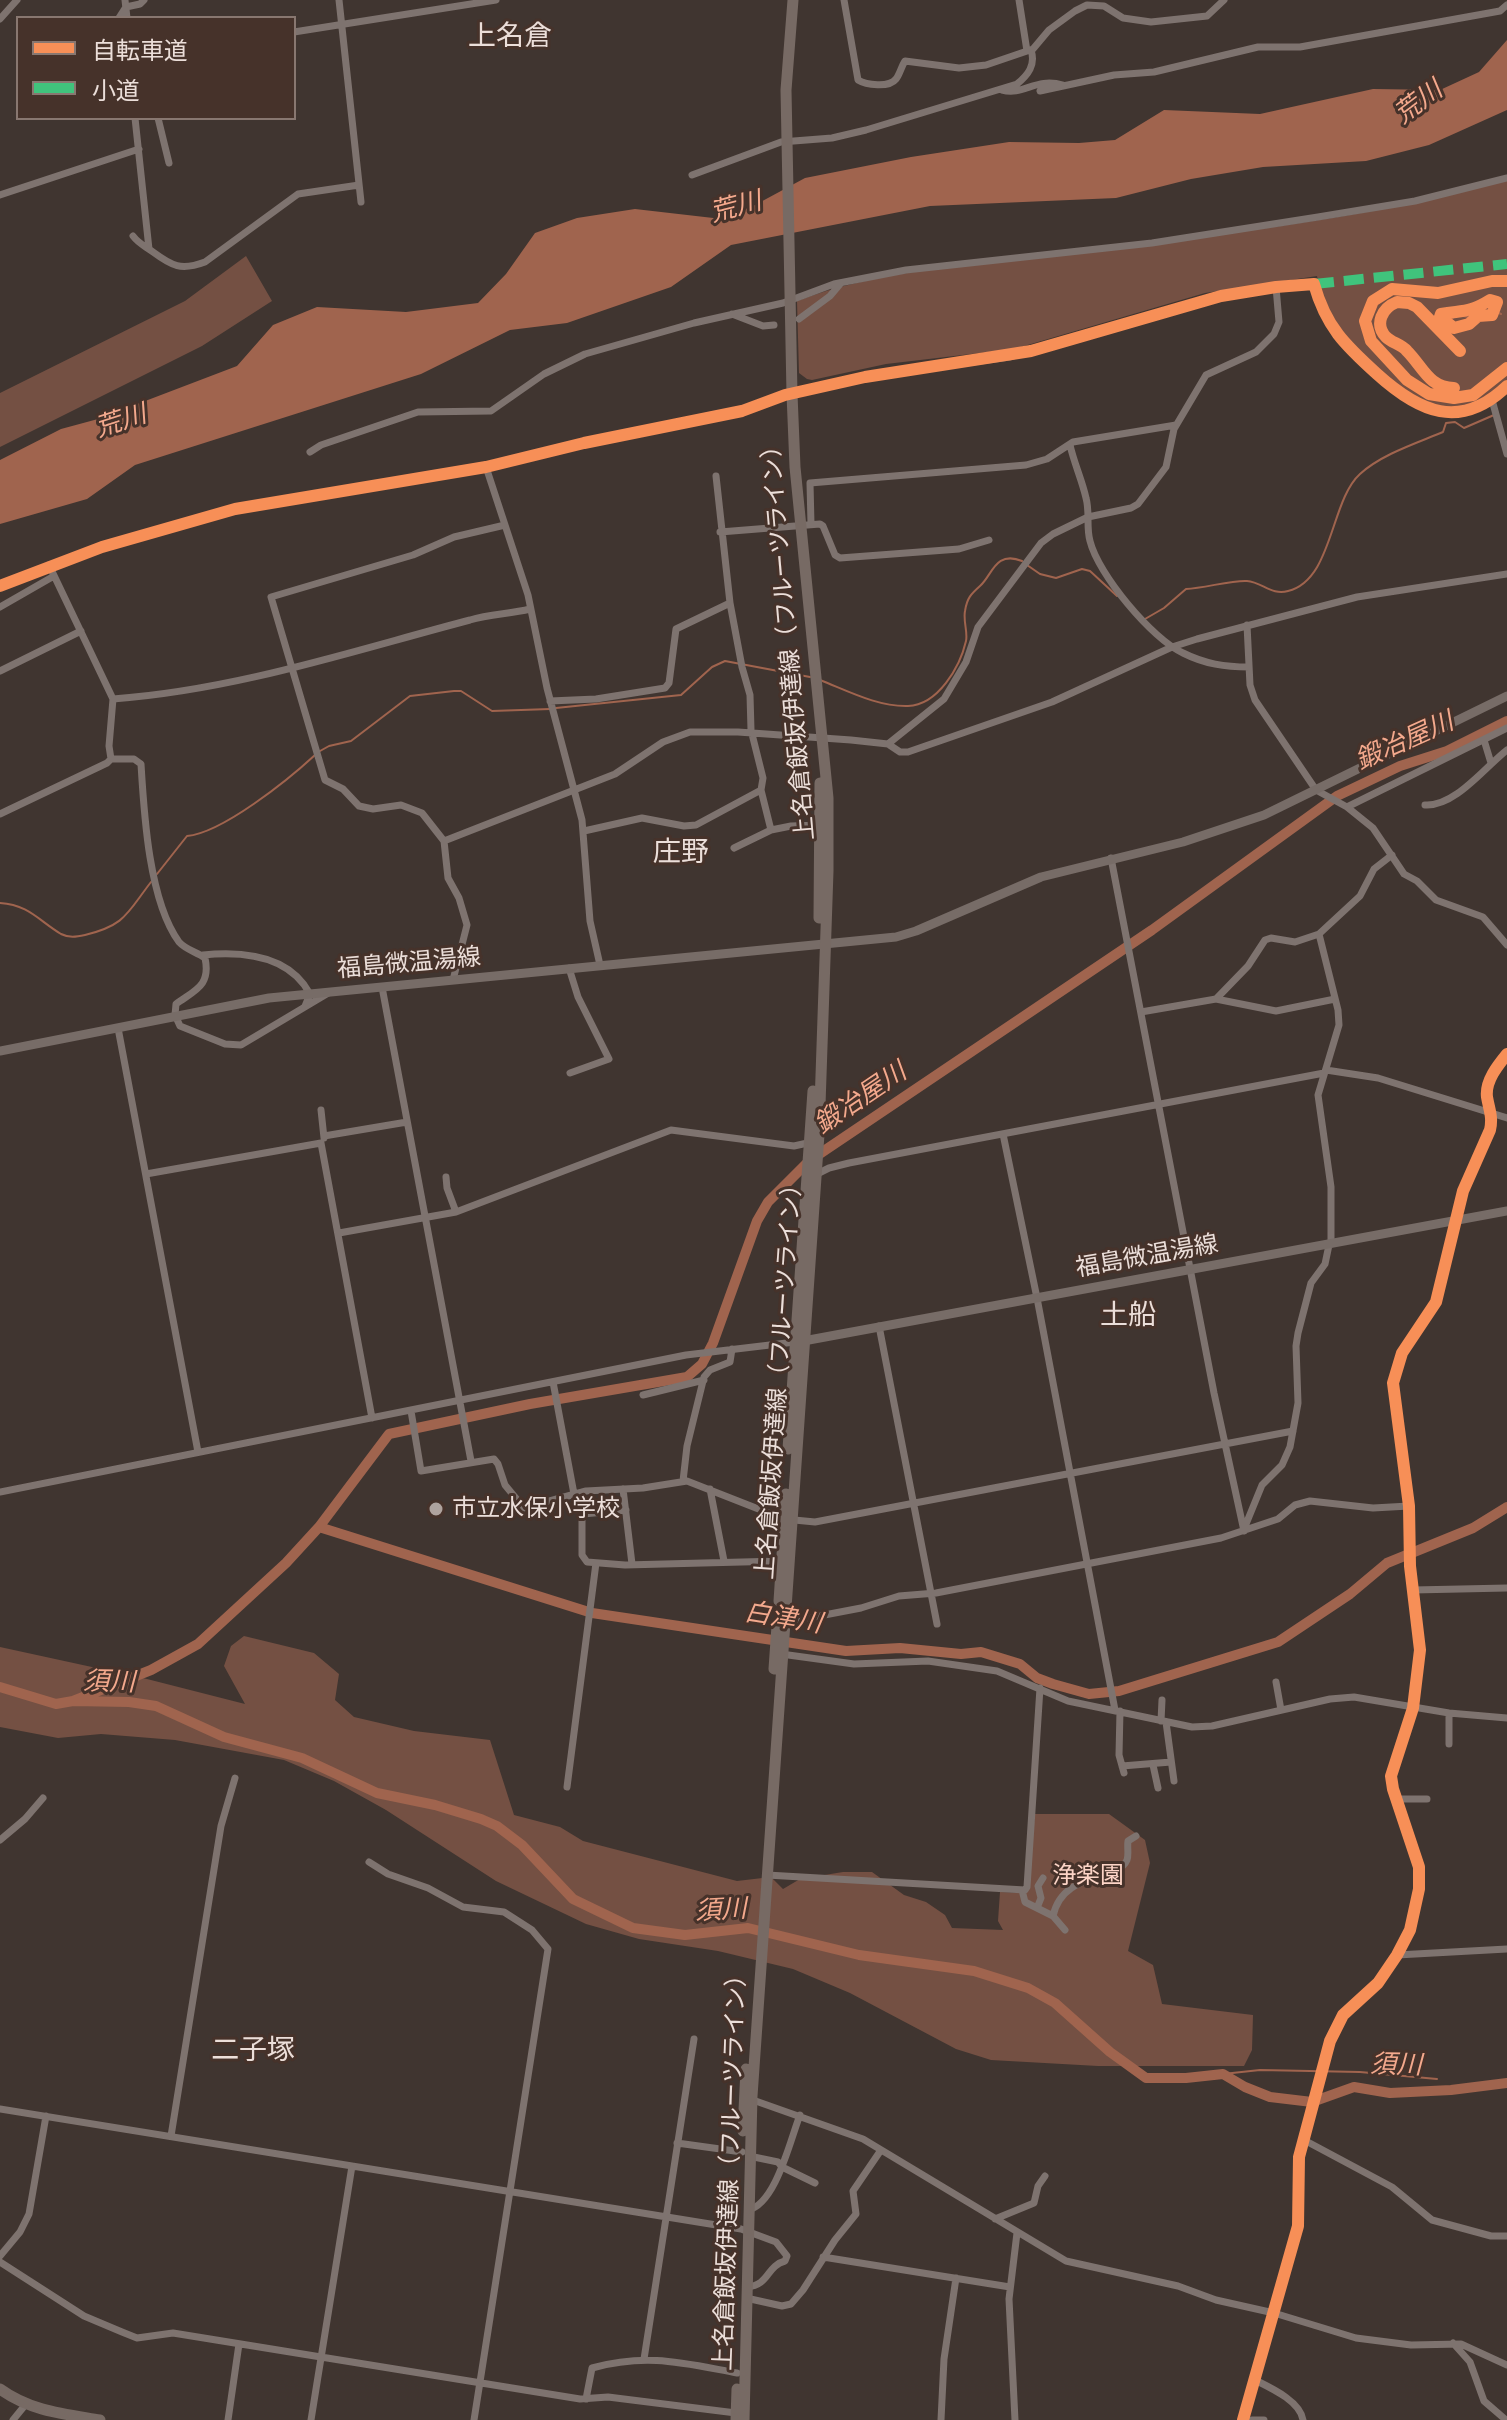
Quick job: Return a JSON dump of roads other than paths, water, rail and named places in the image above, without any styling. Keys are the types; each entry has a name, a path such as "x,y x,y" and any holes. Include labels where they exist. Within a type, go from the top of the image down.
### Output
{"main road":[{"name":"上名倉飯坂伊達線（フルーツライン）","path":"790,0 784,144 788,394 819,739 822,944"},
{"path":"788,394 875,375 1031,351 1198,301 1276,287 1314,284 1329,323 1344,344 1399,393 1418,405 1459,412 1492,400 1507,386"},
{"name":"上名倉飯坂伊達線（フルーツライン）","path":"788,394 804,505 802,525"},
{"name":"福島微温湯線","path":"0,1051 229,1004 331,991 877,940 916,931 1023,884 1111,858 1183,842 1320,793 1507,696"},
{"name":"上名倉飯坂伊達線（フルーツライン）","path":"739,2418 737,2373 748,2098 779,1652 785,1621 788,1520 814,1143 828,798 819,739"},
{"name":"福島微温湯線","path":"799,1342 1507,1211"},
{"name":"上名倉飯坂伊達線（フルーツライン）","path":"785,1621 781,1561 788,1520"},
{"name":"上名倉飯坂伊達線（フルーツライン）","path":"761,1910 767,1875 779,1652"},
{"name":"上名倉飯坂伊達線（フルーツライン）","path":"739,2418 746,2292 746,2154"},
{"path":"0,2389 26,2404 56,2413 100,2420"}],"street":[{"path":"0,19 17,0"},
{"path":"126,3 140,4 144,0"},
{"path":"339,0 361,202"},
{"path":"296,32 496,0"},
{"path":"844,0 857,77 863,83 893,83 902,64 908,61 959,68 979,67 1029,51 1049,30 1087,5 1104,6 1123,18 1151,22 1207,16 1224,0"},
{"path":"692,175 784,144 858,132 1017,84 1030,69 1033,57 1029,51 1019,0"},
{"path":"1040,91 1114,75 1154,72 1258,47 1300,47 1397,30 1500,11 1507,5"},
{"path":"999,89 1019,91 1038,83 1065,86"},
{"path":"135,120 149,249"},
{"path":"158,120 169,163"},
{"path":"0,195 139,149"},
{"path":"310,452 321,445 418,412 491,411 544,374 585,354 841,283 906,270 1152,243 1318,217 1415,201 1507,178"},
{"path":"133,236 139,244 170,266 187,268 205,262 298,194 359,185"},
{"path":"799,319 841,283"},
{"path":"888,744 944,699 966,662 978,627 1038,546 1053,534 1088,517 1138,504 1166,467 1176,425 1206,375 1256,352 1274,334 1279,322 1276,287"},
{"path":"732,314 755,324 774,325"},
{"path":"0,586 49,565 133,537 235,509 486,467 584,443 742,411 788,394"},
{"path":"1492,400 1507,454"},
{"path":"804,505 810,483 1026,465 1099,436 1176,425"},
{"path":"1070,445 1087,499 1090,542 1108,576 1145,622 1185,654 1214,665 1249,667"},
{"path":"486,467 530,609 584,831 589,916 600,965"},
{"path":"716,476 730,603 750,695 753,733 763,778 761,790 771,830"},
{"path":"453,980 467,925 459,898 448,878 444,841 422,813 401,805 373,809 359,806 343,789 325,780 272,595 413,555 454,537 505,525"},
{"path":"720,532 823,526 835,555 840,558 959,549 989,540"},
{"path":"49,565 113,699 109,746 111,759"},
{"path":"444,841 626,769 663,742 683,734 700,731 753,733 888,744 900,752 908,752 1052,702 1173,647 1247,625 1357,597 1507,574"},
{"path":"0,607 54,576"},
{"path":"550,701 596,699 665,688 669,683 676,629 730,603"},
{"path":"113,699 202,689 291,670 473,619 530,609"},
{"path":"1247,625 1250,685 1255,700 1320,793 1373,828 1404,874 1417,881 1436,900 1483,917 1507,945"},
{"path":"0,671 81,631"},
{"path":"1343,806 1507,728"},
{"path":"1484,740 1491,763"},
{"path":"1425,805 1453,796 1476,780 1507,750"},
{"path":"0,814 111,759 140,761 156,885 178,940 190,950 203,955 238,954 274,961 293,971 310,994 305,1006"},
{"path":"584,831 642,818 691,826 707,821 761,790"},
{"path":"734,848 771,830 821,825"},
{"path":"1216,999 1248,966 1265,940 1295,942 1319,934 1360,896 1374,869 1392,855"},
{"path":"1111,858 1224,1444 1244,1531"},
{"path":"1244,1531 1262,1485 1285,1459 1298,1403 1298,1333 1311,1283 1325,1264 1330,1245 1331,1187 1318,1099 1339,1030 1335,999 1319,934"},
{"path":"203,955 207,975 199,989 176,1004 175,1015 180,1026 235,1046 331,991"},
{"path":"569,968 578,997 609,1059 570,1073"},
{"path":"382,987 471,1461"},
{"path":"1141,1012 1216,999 1272,1011 1335,999"},
{"path":"118,1028 198,1452"},
{"path":"1243,2420 1298,2226 1298,2167 1330,2041 1343,2015 1373,1988 1397,1955 1410,1930 1420,1877 1397,1799 1392,1770 1413,1708 1420,1650 1413,1590 1409,1506 1394,1378 1402,1353 1436,1302 1466,1182 1487,1140 1492,1114 1487,1096 1489,1082 1507,1054"},
{"path":"812,1173 849,1163 1325,1072 1378,1078 1507,1118"},
{"path":"321,1110 323,1140 372,1418"},
{"path":"146,1174 407,1122"},
{"path":"339,1233 456,1212 671,1130 794,1146 814,1143"},
{"path":"1003,1134 1117,1710 1123,1770 1171,1762"},
{"path":"446,1177 456,1212"},
{"path":"879,1326 937,1624"},
{"path":"0,1492 553,1382 732,1349 799,1342"},
{"path":"683,1481 687,1446 704,1380 710,1370 730,1362 732,1349"},
{"path":"643,1395 704,1380"},
{"path":"553,1382 583,1514 583,1558 596,1563 632,1564 781,1561"},
{"path":"411,1411 421,1471 488,1458 497,1462 505,1485 524,1508 578,1493 683,1481 697,1483 788,1520 822,1522 1293,1431"},
{"path":"623,1489 632,1564"},
{"path":"710,1489 724,1561"},
{"path":"785,1621 861,1608 899,1596 936,1593 1221,1538 1278,1519 1299,1503 1310,1501 1373,1508 1409,1506"},
{"path":"583,1514 626,1510"},
{"path":"567,1787 596,1563"},
{"path":"1413,1590 1507,1588"},
{"path":"779,1652 854,1664 936,1661 1005,1673 1068,1701 1205,1727 1354,1697 1449,1713 1507,1718"},
{"path":"1276,1682 1281,1710"},
{"path":"767,1875 1022,1890 1027,1887 1040,1688"},
{"path":"1162,1700 1174,1781"},
{"path":"1449,1713 1449,1744"},
{"path":"1153,1765 1158,1788"},
{"path":"171,2136 223,1816 235,1778"},
{"path":"0,1840 25,1819 43,1798"},
{"path":"1397,1799 1427,1799"},
{"path":"1053,1916 1056,1905 1069,1888 1122,1867 1128,1857 1128,1841 1136,1836"},
{"path":"369,1862 388,1874 428,1888 463,1907 504,1912 532,1930 548,1949 474,2420"},
{"path":"1037,1908 1041,1898 1038,1886 1043,1878"},
{"path":"1022,1890 1025,1902 1053,1916 1065,1930"},
{"path":"1397,1955 1507,1949"},
{"path":"644,2359 694,2039"},
{"path":"748,2098 863,2139 1066,2261 1178,2286 1216,2300 1274,2313 1356,2338 1411,2345 1453,2343 1507,2365"},
{"path":"0,2109 744,2230 776,2242 787,2258 775,2265 763,2282 746,2292"},
{"path":"748,2210 762,2204 778,2175 800,2115"},
{"path":"0,2256 27,2220 32,2206 46,2116"},
{"path":"1304,2140 1392,2187 1432,2220 1491,2236 1507,2236"},
{"path":"677,2143 778,2162 815,2183"},
{"path":"746,2292 788,2306 803,2290 823,2257 856,2214 853,2191 881,2150"},
{"path":"311,2420 352,2166"},
{"path":"995,2219 1034,2203 1038,2186 1045,2176"},
{"path":"1015,2420 1010,2287 1017,2233"},
{"path":"0,2237 12,2243"},
{"path":"823,2257 1010,2287"},
{"path":"0,2262 84,2316 131,2336 173,2333 586,2399 608,2397 739,2418"},
{"path":"941,2420 946,2345 956,2278"},
{"path":"1453,2343 1470,2362 1484,2401 1506,2420"},
{"path":"228,2420 239,2344"},
{"path":"586,2399 592,2368 644,2359 737,2373"},
{"path":"1255,2380 1294,2403 1303,2420"},
{"path":"13,2420 26,2404"},
{"path":"1252,2420 1264,2420"}],"water":[{"name":"荒川","path":"1507,40 1507,110 1429,145 1366,161 1263,167 1191,179 1116,198 930,206 731,245 671,287 567,323 510,330 421,374 135,465 87,499 0,524 0,460 61,429 98,419 237,366 273,325 317,307 406,312 478,303 506,274 535,233 577,218 635,209 722,219 805,178 1009,142 1115,140 1164,110 1260,114 1373,89 1440,90 1479,72"}],"waterway":[{"path":"1451,319 1490,309 1501,314"},
{"path":"1145,619 1186,589 1247,581 1282,592 1303,584 1323,556 1342,502 1360,474 1389,455 1443,432 1446,423 1455,422 1464,428 1494,415"},
{"path":"820,680 863,698 897,706 919,704 929,699 946,683 963,651 965,611 970,597 1000,561 1022,561"},
{"path":"1027,565 1040,574 1056,578 1082,569 1090,571 1117,596"},
{"path":"556,708 681,695 712,667 725,661 810,677"},
{"path":"320,751 351,741 410,696 461,691 492,711 550,709"},
{"name":"鍛冶屋川","path":"73,1701 151,1670 198,1644 286,1563 319,1527 389,1434 530,1404 687,1377 702,1364 713,1343 757,1221 768,1202 809,1161 1152,930 1337,796 1400,766 1447,751 1507,721"},
{"path":"157,874 187,836 201,833 236,816 315,755"},
{"path":"0,903 26,910 64,935 79,936 118,922 151,882"},
{"name":"白津川","path":"319,1527 592,1613 846,1651 900,1648 961,1654 981,1652 1020,1664 1037,1678 1089,1694 1119,1691 1278,1642 1350,1594 1387,1563 1473,1528 1507,1507"},
{"name":"須川","path":"0,1687 56,1704 73,1701 129,1702 156,1706 224,1737 302,1758 377,1793 435,1805 481,1819 497,1826 522,1845 573,1899 633,1928 685,1935 748,1928 859,1955 974,1971 1028,1988 1055,2003 1110,2052 1146,2078 1223,2074 1270,2097 1312,2102 1354,2087 1390,2093 1507,2083"},
{"path":"1223,2074 1260,2070 1360,2072 1437,2079"}],"place":[{"name":"市立水保小学校","path":"436,1509"}],"district":[{"name":"上名倉","path":"510,37"},
{"name":"庄野","path":"681,853"},
{"name":"土船","path":"1128,1316"},
{"name":"二子塚","path":"253,2051"}],"park label":[{"name":"浄楽園","path":"1088,1876"}]}
